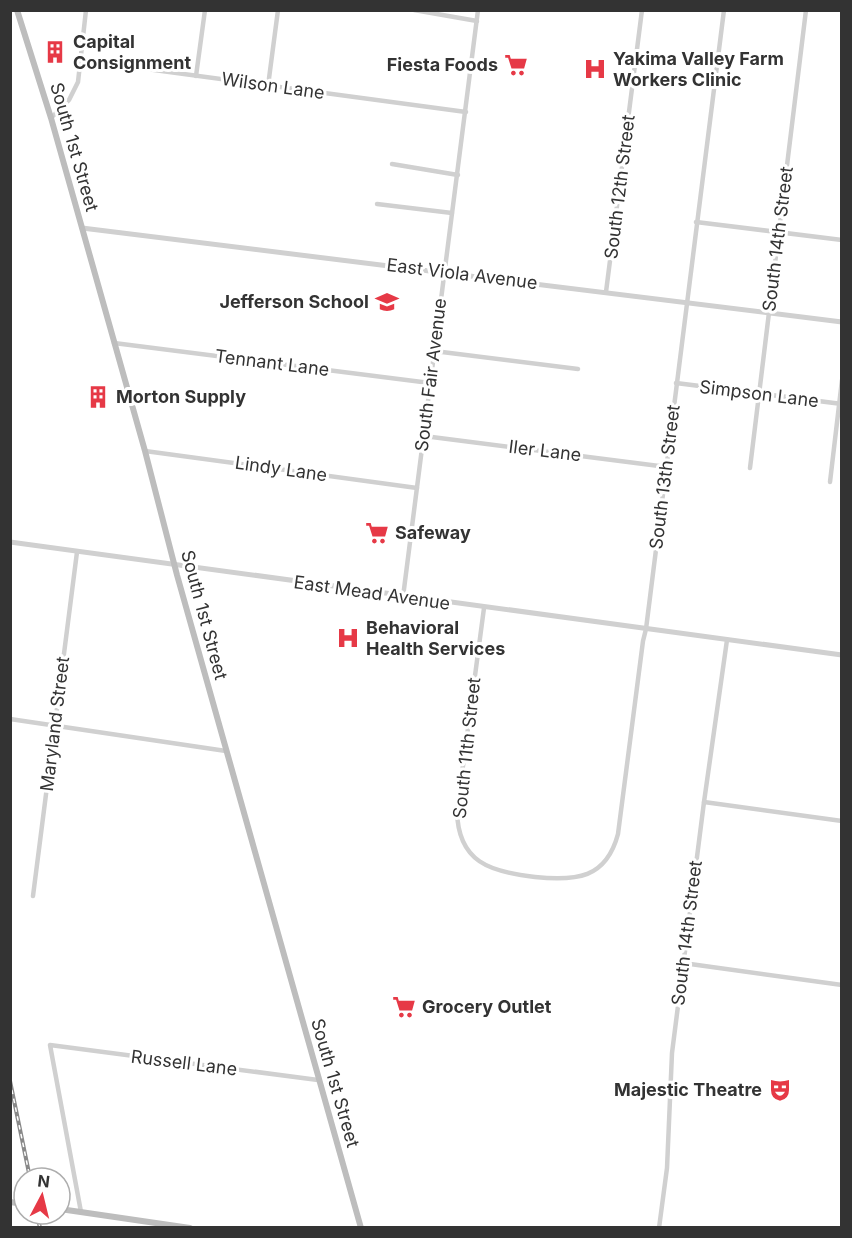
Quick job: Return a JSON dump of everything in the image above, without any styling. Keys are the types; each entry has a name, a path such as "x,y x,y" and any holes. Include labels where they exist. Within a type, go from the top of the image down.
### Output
{"main road":[{"name":"South 1st Street","path":"17,10 51,118 145,451 174,565 361,1227"},
{"path":"72,1211 190,1227"}],"street":[{"path":"51,118 69,100 78,82 86,10"},
{"path":"196,76 205,10"},
{"path":"268,86 278,10"},
{"path":"414,10 477,21"},
{"name":"South Fair Avenue","path":"403,597 478,10"},
{"name":"South 12th Street","path":"606,292 642,10"},
{"name":"South 13th Street","path":"531,876 564,879 582,877 597,869 612,854 618,834 724,10"},
{"name":"South 14th Street","path":"750,468 806,10"},
{"name":"Wilson Lane","path":"80,60 466,112"},
{"path":"392,164 458,175"},
{"path":"377,204 452,213"},
{"path":"696,222 842,240"},
{"name":"East Viola Avenue","path":"82,228 842,322"},
{"name":"Tennant Lane","path":"114,343 430,383"},
{"path":"434,351 578,369"},
{"path":"830,482 842,380"},
{"name":"Simpson Lane","path":"676,384 840,404"},
{"name":"Iler Lane","path":"424,436 667,467"},
{"name":"Lindy Lane","path":"145,451 417,488"},
{"name":"East Mead Avenue","path":"10,542 842,655"},
{"name":"Maryland Street","path":"33,896 77,552"},
{"name":"South 11th Street","path":"484,608 457,822 465,846 481,863 498,872 531,876"},
{"name":"South 14th Street","path":"659,1227 667,1168 672,1053 727,640"},
{"path":"10,719 226,751"},
{"path":"704,802 842,821"},
{"path":"683,963 842,985"},
{"name":"Russell Lane","path":"81,1212 50,1045 318,1080"}],"railway":[{"path":"10,1081 28,1166"}],"place":[{"name":"Capital Consignment","path":"55,52"},
{"name":"Fiesta Foods","path":"516,65"},
{"name":"Yakima Valley Farm Workers Clinic","path":"595,69"},
{"name":"Jefferson School","path":"387,302"},
{"name":"Morton Supply","path":"98,397"},
{"name":"Safeway","path":"377,533"},
{"name":"Behavioral Health Services","path":"348,638"},
{"name":"Grocery Outlet","path":"404,1007"},
{"name":"Majestic Theatre","path":"780,1090"}]}
